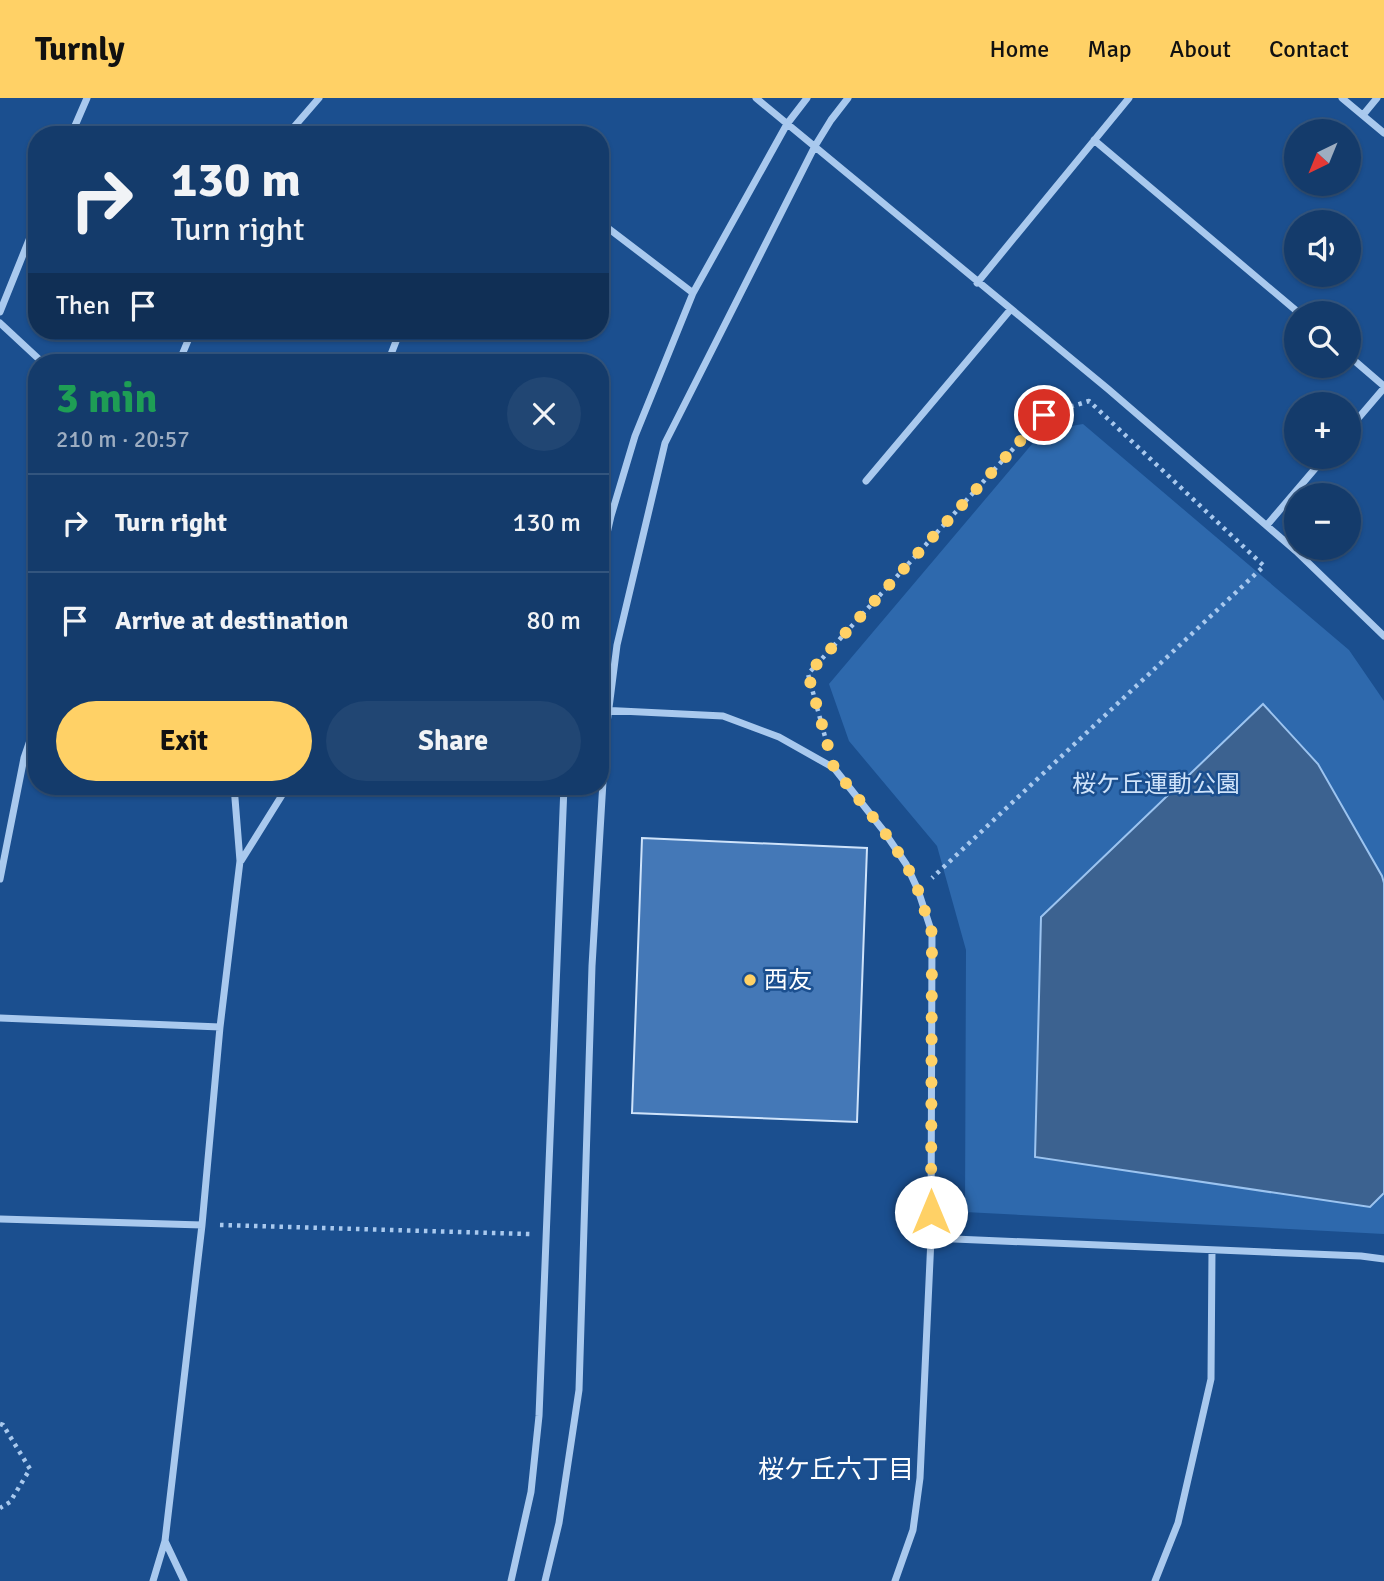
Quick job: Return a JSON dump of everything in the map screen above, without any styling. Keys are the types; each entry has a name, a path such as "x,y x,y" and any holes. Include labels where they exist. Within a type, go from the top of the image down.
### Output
{"street":[{"path":"75,126 87,98"},
{"path":"294,126 319,98"},
{"path":"756,98 1267,526 1384,636"},
{"path":"609,525 635,436 693,293 787,124 807,98"},
{"path":"609,685 665,443 815,146 848,98"},
{"path":"977,283 1129,98"},
{"path":"1342,98 1384,133"},
{"path":"1363,115 1377,98"},
{"path":"1094,140 1285,301"},
{"path":"609,229 693,293"},
{"path":"0,312 28,242"},
{"path":"866,481 1011,309"},
{"path":"0,323 33,354"},
{"path":"1361,367 1384,387 1361,415"},
{"path":"1267,526 1315,469"},
{"path":"609,710 723,716 779,737 834,768 883,830 906,864 918,890 932,933 931,1238 920,1478 913,1530 895,1581"},
{"path":"0,879 28,746"},
{"path":"153,1581 165,1541 240,862 235,795"},
{"path":"240,862 282,795"},
{"path":"511,1581 533,1479 539,1416 564,795"},
{"path":"545,1581 559,1523 579,1390 600,795"},
{"path":"0,1018 220,1027"},
{"path":"0,1219 202,1225"},
{"path":"931,1238 1384,1259"},
{"path":"1155,1581 1178,1523 1211,1379 1212,1251"},
{"path":"165,1541 184,1581"}],"path":[{"path":"834,768 808,674 1044,415 1089,401 1264,566 918,890"},
{"path":"202,1225 547,1234"},
{"path":"0,1424 30,1469 10,1502 0,1508"}],"green space":[{"name":"桜ケ丘運動公園","path":"1083,424 1349,650 1384,701 1384,1234 965,1212 966,950 937,846 849,741 829,684 1043,431"}],"shaded area":[{"path":"1263,704 1318,764 1384,883 1384,1193 1370,1207 1035,1157 1041,917"}],"building":[{"name":"西友","path":"642,838 867,848 857,1122 632,1113"}],"place":[{"name":"西友","path":"750,980"}],"district":[{"name":"桜ケ丘六丁目","path":"836,1470"}],"route":[{"path":"931,1212 932,933 906,864 834,768 808,674 1044,415"}]}
